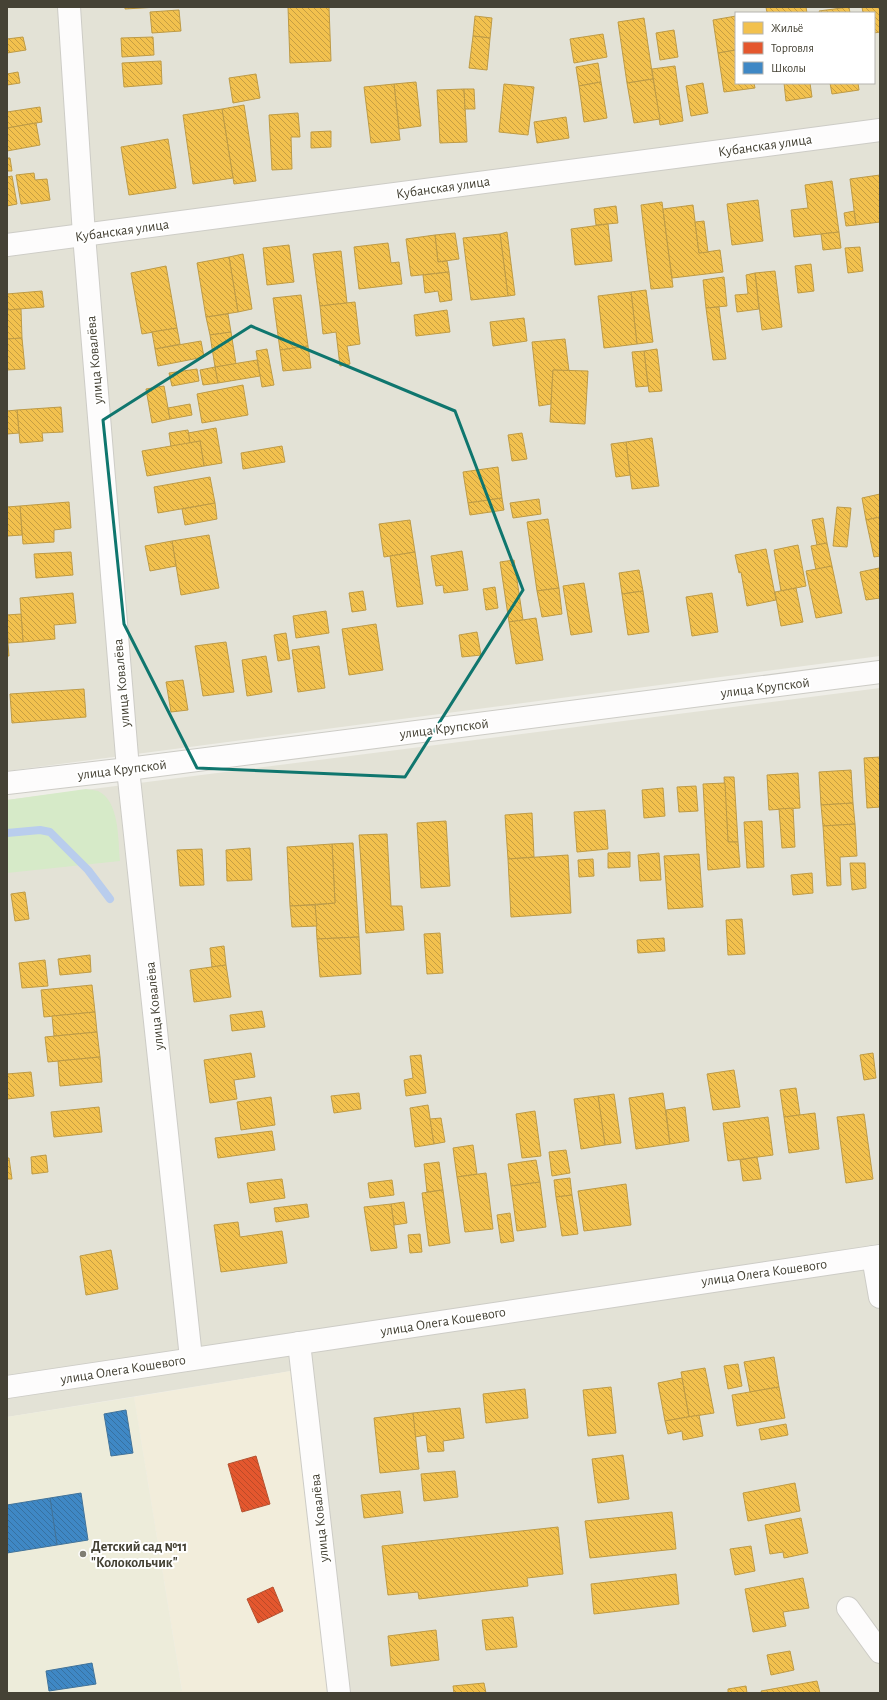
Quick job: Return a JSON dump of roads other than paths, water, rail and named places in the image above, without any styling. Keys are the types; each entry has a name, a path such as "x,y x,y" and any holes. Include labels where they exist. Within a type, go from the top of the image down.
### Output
{"street":[{"name":"улица Ковалёва","path":"69,7 84,235 128,769 191,1358"},
{"name":"Кубанская улица","path":"7,246 880,130"},
{"name":"улица Крупской","path":"7,783 128,769 880,672"},
{"name":"улица Олега Кошевого","path":"7,1386 877,1256"},
{"path":"877,1256 880,1297"},
{"name":"улица Ковалёва","path":"299,1343 339,1693"},
{"path":"848,1608 880,1652"}],"waterway":[{"path":"7,833 40,830 50,832 88,870 110,899"}],"place":[{"name":"Детский сад №11 \"Колокольчик\"","path":"83,1554"}]}
